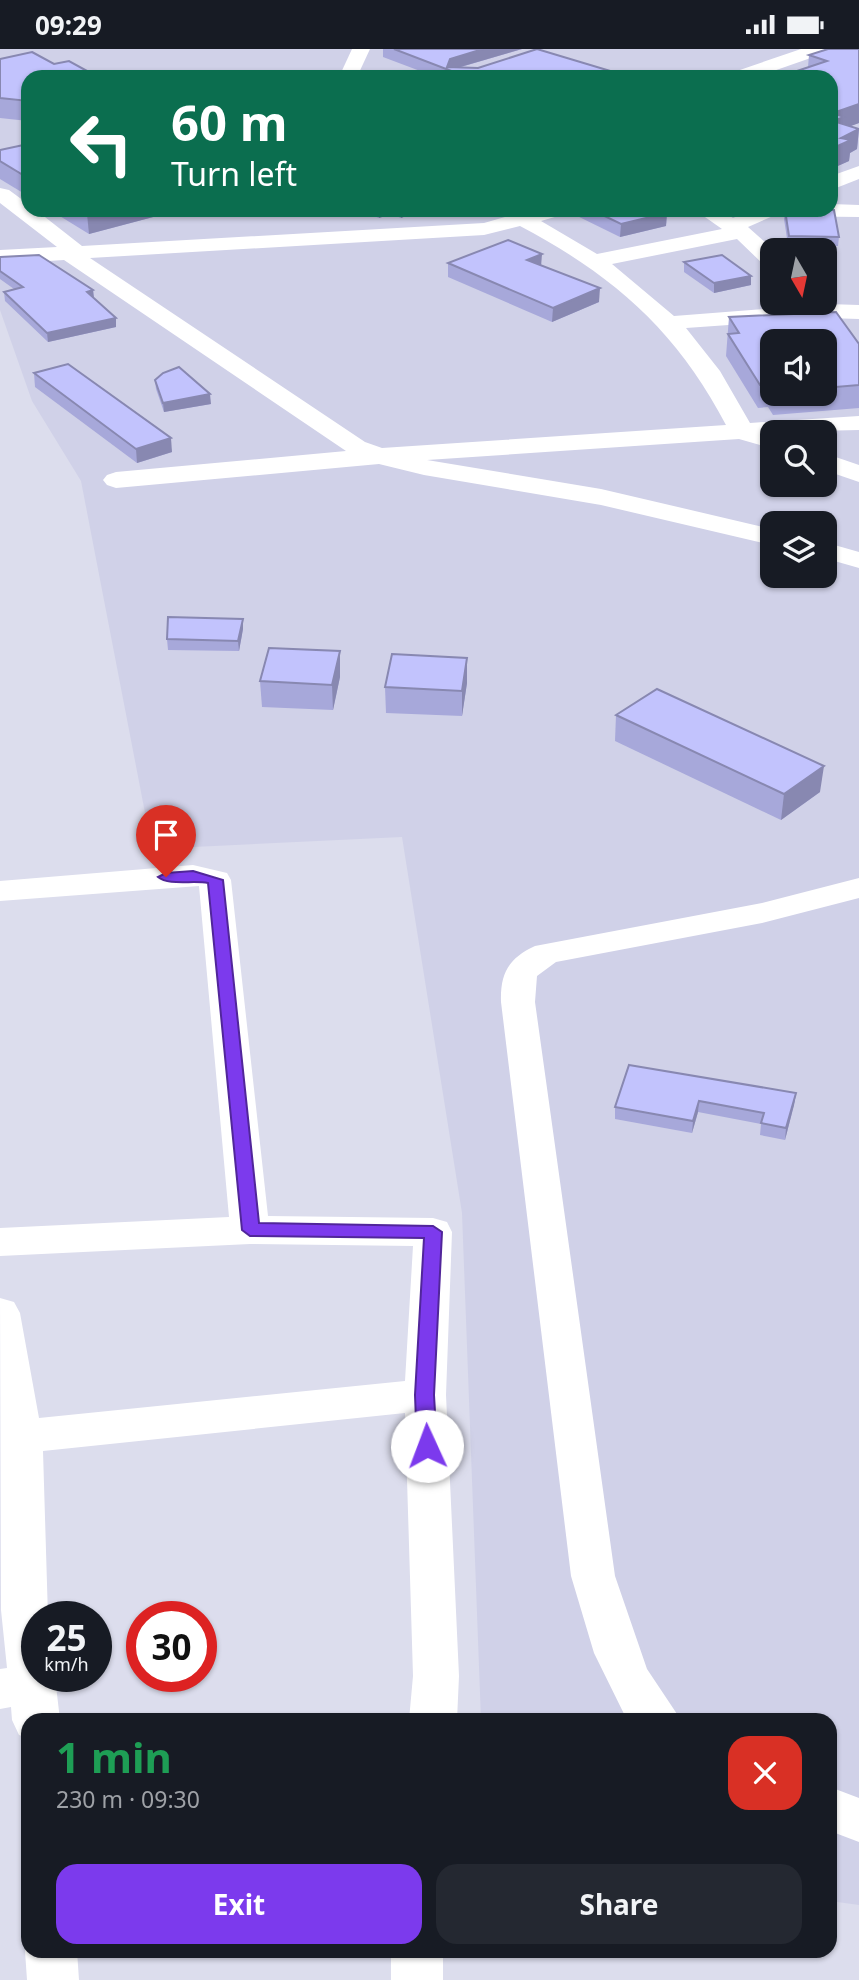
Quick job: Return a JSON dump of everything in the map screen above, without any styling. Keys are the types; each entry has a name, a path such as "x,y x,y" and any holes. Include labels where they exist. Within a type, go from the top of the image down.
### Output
{"street":[{"path":"352,70 362,49"},
{"path":"758,70 819,49"},
{"path":"838,181 859,172"},
{"path":"2,194 21,210"},
{"path":"838,212 859,211"},
{"path":"30,217 73,253 356,447 379,456 438,470 545,486 760,534"},
{"path":"0,257 484,229 511,217"},
{"path":"518,217 595,261 668,323 707,369 743,431 760,437"},
{"path":"595,261 754,217 763,238"},
{"path":"837,309 859,312"},
{"path":"668,323 760,314"},
{"path":"116,479 379,456 859,423"},
{"path":"837,466 859,474"},
{"path":"837,554 859,561"},
{"path":"0,891 193,875 215,880 250,1230"},
{"path":"647,1713 616,1651 593,1576 519,1014 517,978 526,963 547,953 762,913 859,888"},
{"path":"0,1242 250,1230 433,1232 425,1395 436,1676 433,1713"},
{"path":"0,1313 24,1610 23,1697"},
{"path":"11,1438 425,1395"},
{"path":"837,1812 859,1820"},
{"path":"51,1958 52,1980"},
{"path":"417,1958 417,1980"}],"shaded area":[{"path":"0,49 859,49 859,1905 837,1902 837,1713 481,1713 462,1213 402,837 152,849 81,481 32,401 0,310"}],"building":[{"path":"394,49 483,49 450,59 447,67 478,68 537,49 607,70 449,70"},
{"path":"828,49 859,49 859,104 838,111 838,70 800,70 827,61 809,55"},
{"path":"32,52 54,64 69,61 85,70 21,70 21,100 0,98 0,59"},
{"path":"838,123 859,129 841,138 851,140 838,146"},
{"path":"21,146 21,174 0,161 0,150"},
{"path":"606,217 650,217 621,224"},
{"path":"786,217 835,217 839,237 789,236"},
{"path":"508,240 542,254 527,260 600,288 553,308 448,263"},
{"path":"39,255 93,290 87,292 116,318 47,333 4,292 23,287 0,271 0,257"},
{"path":"722,255 751,276 714,283 684,262"},
{"path":"837,313 859,344 859,385 837,387 837,329 760,329 760,385 728,334 739,333 729,317"},
{"path":"68,364 171,438 136,449 34,373"},
{"path":"179,367 210,394 163,403 155,380 163,373"},
{"path":"168,617 243,619 238,641 167,639"},
{"path":"269,648 340,651 332,685 260,681"},
{"path":"392,654 467,658 462,691 385,687"},
{"path":"657,689 824,766 784,794 616,715"},
{"path":"629,1065 796,1093 786,1128 761,1123 764,1113 699,1101 693,1121 615,1107"}],"route":[{"path":"166,877 193,875 215,880 250,1230 433,1232 425,1395 427,1446"}]}
